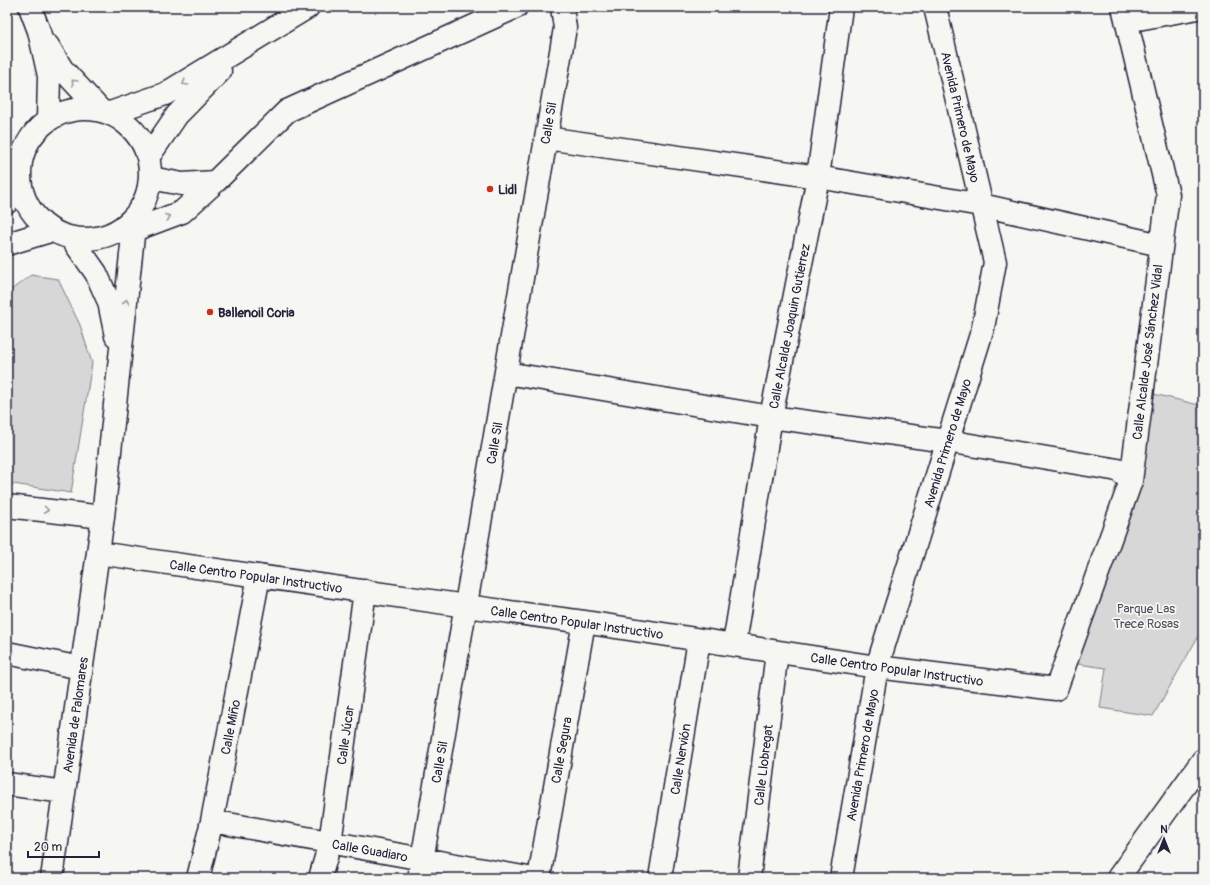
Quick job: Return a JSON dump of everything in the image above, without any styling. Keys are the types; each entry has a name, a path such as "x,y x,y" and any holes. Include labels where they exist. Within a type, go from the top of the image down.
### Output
{"street":[{"path":"30,7 39,31 49,76 48,120"},
{"path":"308,7 242,49 165,94 105,112 73,110 48,120 32,136 21,157 19,181 24,200 31,212 50,231 72,239 95,239 129,226 182,212 215,182 287,111 516,7"},
{"name":"Calle Sil","path":"421,869 565,28 562,7"},
{"name":"Calle Alcalde Joaquin Gutierrez","path":"734,644 771,417 818,177 841,7"},
{"name":"Avenida Primero de Mayo","path":"841,878 877,667 983,328 995,262 935,7"},
{"path":"1125,14 1203,7"},
{"name":"Calle Alcalde José Sánchez Vidal","path":"1056,689 1130,482 1168,195 1125,14"},
{"path":"39,31 62,69 105,112 123,120 134,130 143,142 149,156 151,178 146,199 129,226"},
{"path":"149,156 176,115 242,49"},
{"path":"546,138 818,177 981,205 1161,245"},
{"path":"151,178 182,184 215,182"},
{"path":"7,202 19,181"},
{"name":"Avenida de Palomares","path":"52,878 103,518 120,354 129,226"},
{"path":"7,244 50,231"},
{"path":"72,239 96,273 109,302 120,354"},
{"path":"506,373 771,417 947,441 1118,470 1130,482"},
{"path":"7,506 103,518"},
{"name":"Calle Centro Popular Instructivo","path":"98,553 584,622 877,667 1056,689"},
{"name":"Calle Miño","path":"198,878 212,821 259,576"},
{"name":"Calle Júcar","path":"320,878 330,843 366,591"},
{"name":"Calle Segura","path":"539,878 584,622"},
{"name":"Calle Nervión","path":"660,878 700,640"},
{"name":"Calle Llobregat","path":"749,878 777,652"},
{"path":"7,653 81,668"},
{"path":"1118,878 1203,760"},
{"path":"7,784 64,792"},
{"name":"Calle Guadiaro","path":"212,821 330,843 421,869 528,878"}],"green space":[{"path":"31,275 58,279 80,325 92,363 71,493 7,483 7,293"},
{"name":"Parque Las Trece Rosas","path":"1146,392 1203,406 1203,628 1153,716 1100,708 1106,668 1071,663"}],"place":[{"name":"Lidl","path":"490,189"},
{"name":"Ballenoil Coria","path":"210,312"}]}
